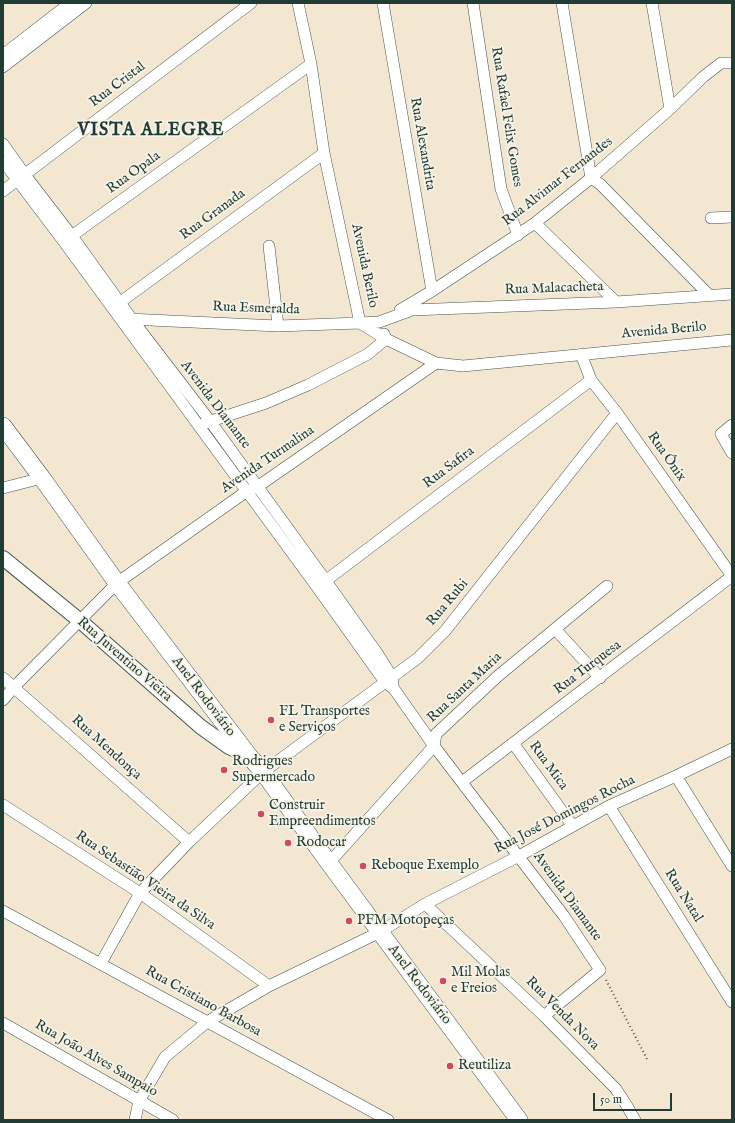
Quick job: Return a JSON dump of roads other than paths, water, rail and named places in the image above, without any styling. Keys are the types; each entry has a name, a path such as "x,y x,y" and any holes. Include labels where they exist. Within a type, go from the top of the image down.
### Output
{"main road":[{"name":"Anel Rodoviário","path":"3,426 117,582 249,756 263,772 520,1120"}],"street":[{"path":"3,54 70,3"},
{"path":"3,66 86,3"},
{"name":"Rua Cristal","path":"3,191 251,3"},
{"name":"Avenida Berilo","path":"298,3 311,64 324,153 360,323 386,339 436,363 463,366 732,340"},
{"name":"Rua Alexandrita","path":"382,3 432,291"},
{"name":"Rua Rafael Felix Gomes","path":"473,3 501,189 518,235"},
{"path":"562,3 591,178 600,184 710,296"},
{"path":"652,3 670,109"},
{"name":"Rua Alvimar Fernandes","path":"379,322 432,291 535,223 591,178 670,109 703,77 721,63 732,63"},
{"name":"Rua Opala","path":"68,239 311,64"},
{"name":"Avenida Diamante","path":"3,144 21,178"},
{"name":"Rua Granada","path":"116,305 324,153"},
{"name":"Avenida Diamante","path":"3,161 21,178 68,239 126,319 199,426 252,489 322,584 377,653 390,683 434,746 564,916 600,970 544,1016"},
{"path":"711,218 732,218"},
{"path":"535,223 616,302"},
{"path":"269,246 278,326"},
{"name":"Rua Malacacheta","path":"379,322 412,310 616,302 732,294"},
{"name":"Avenida Diamante","path":"126,319 210,421 252,489"},
{"name":"Rua Esmeralda","path":"126,319 278,326 379,322"},
{"path":"199,426 266,403 308,385 368,354 386,339 379,322"},
{"name":"Rua Ônix","path":"581,354 591,380 617,413 732,576"},
{"name":"Avenida Turmalina","path":"3,700 78,620 117,582 436,363"},
{"name":"Rua Safira","path":"322,584 591,380"},
{"name":"Rua Rubi","path":"100,963 140,893 188,842 263,772 390,683 445,631 617,413"},
{"path":"732,425 721,434 732,453"},
{"path":"3,488 42,478"},
{"name":"Rua Juventino Vieira","path":"3,558 78,620 201,727 229,747 249,756"},
{"name":"Rua Turquesa","path":"462,782 732,576"},
{"name":"Rua Santa Maria","path":"329,863 434,746 436,734 498,676 607,586"},
{"path":"555,629 600,678"},
{"name":"Rua Mendonça","path":"3,678 188,842"},
{"name":"Rua Mica","path":"513,744 572,825"},
{"name":"Rua José Domingos Rocha","path":"135,1120 139,1101 165,1057 207,1022 269,986 380,932 425,904 519,856 572,825 609,806 732,749"},
{"path":"676,776 732,866"},
{"name":"Rua Sebastião Vieira da Silva","path":"3,805 140,893 269,986"},
{"name":"Rua Natal","path":"609,806 732,1002"},
{"name":"Rua Venda Nova","path":"425,904 544,1016 616,1089 635,1120"},
{"name":"Rua Cristiano Barbosa","path":"3,911 388,1120"},
{"name":"Rua João Alves Sampaio","path":"3,1023 174,1120"}],"place":[{"name":"FL Transportes e Serviços","path":"271,720"},
{"name":"Rodrigues Supermercado","path":"224,770"},
{"name":"Construir Empreendimentos","path":"261,814"},
{"name":"Rodocar","path":"288,843"},
{"name":"Reboque Exemplo","path":"363,866"},
{"name":"PFM Motopeças","path":"349,921"},
{"name":"Mil Molas e Freios","path":"443,981"},
{"name":"Reutiliza","path":"450,1066"}],"district":[{"name":"VISTA ALEGRE","path":"151,131"}]}
